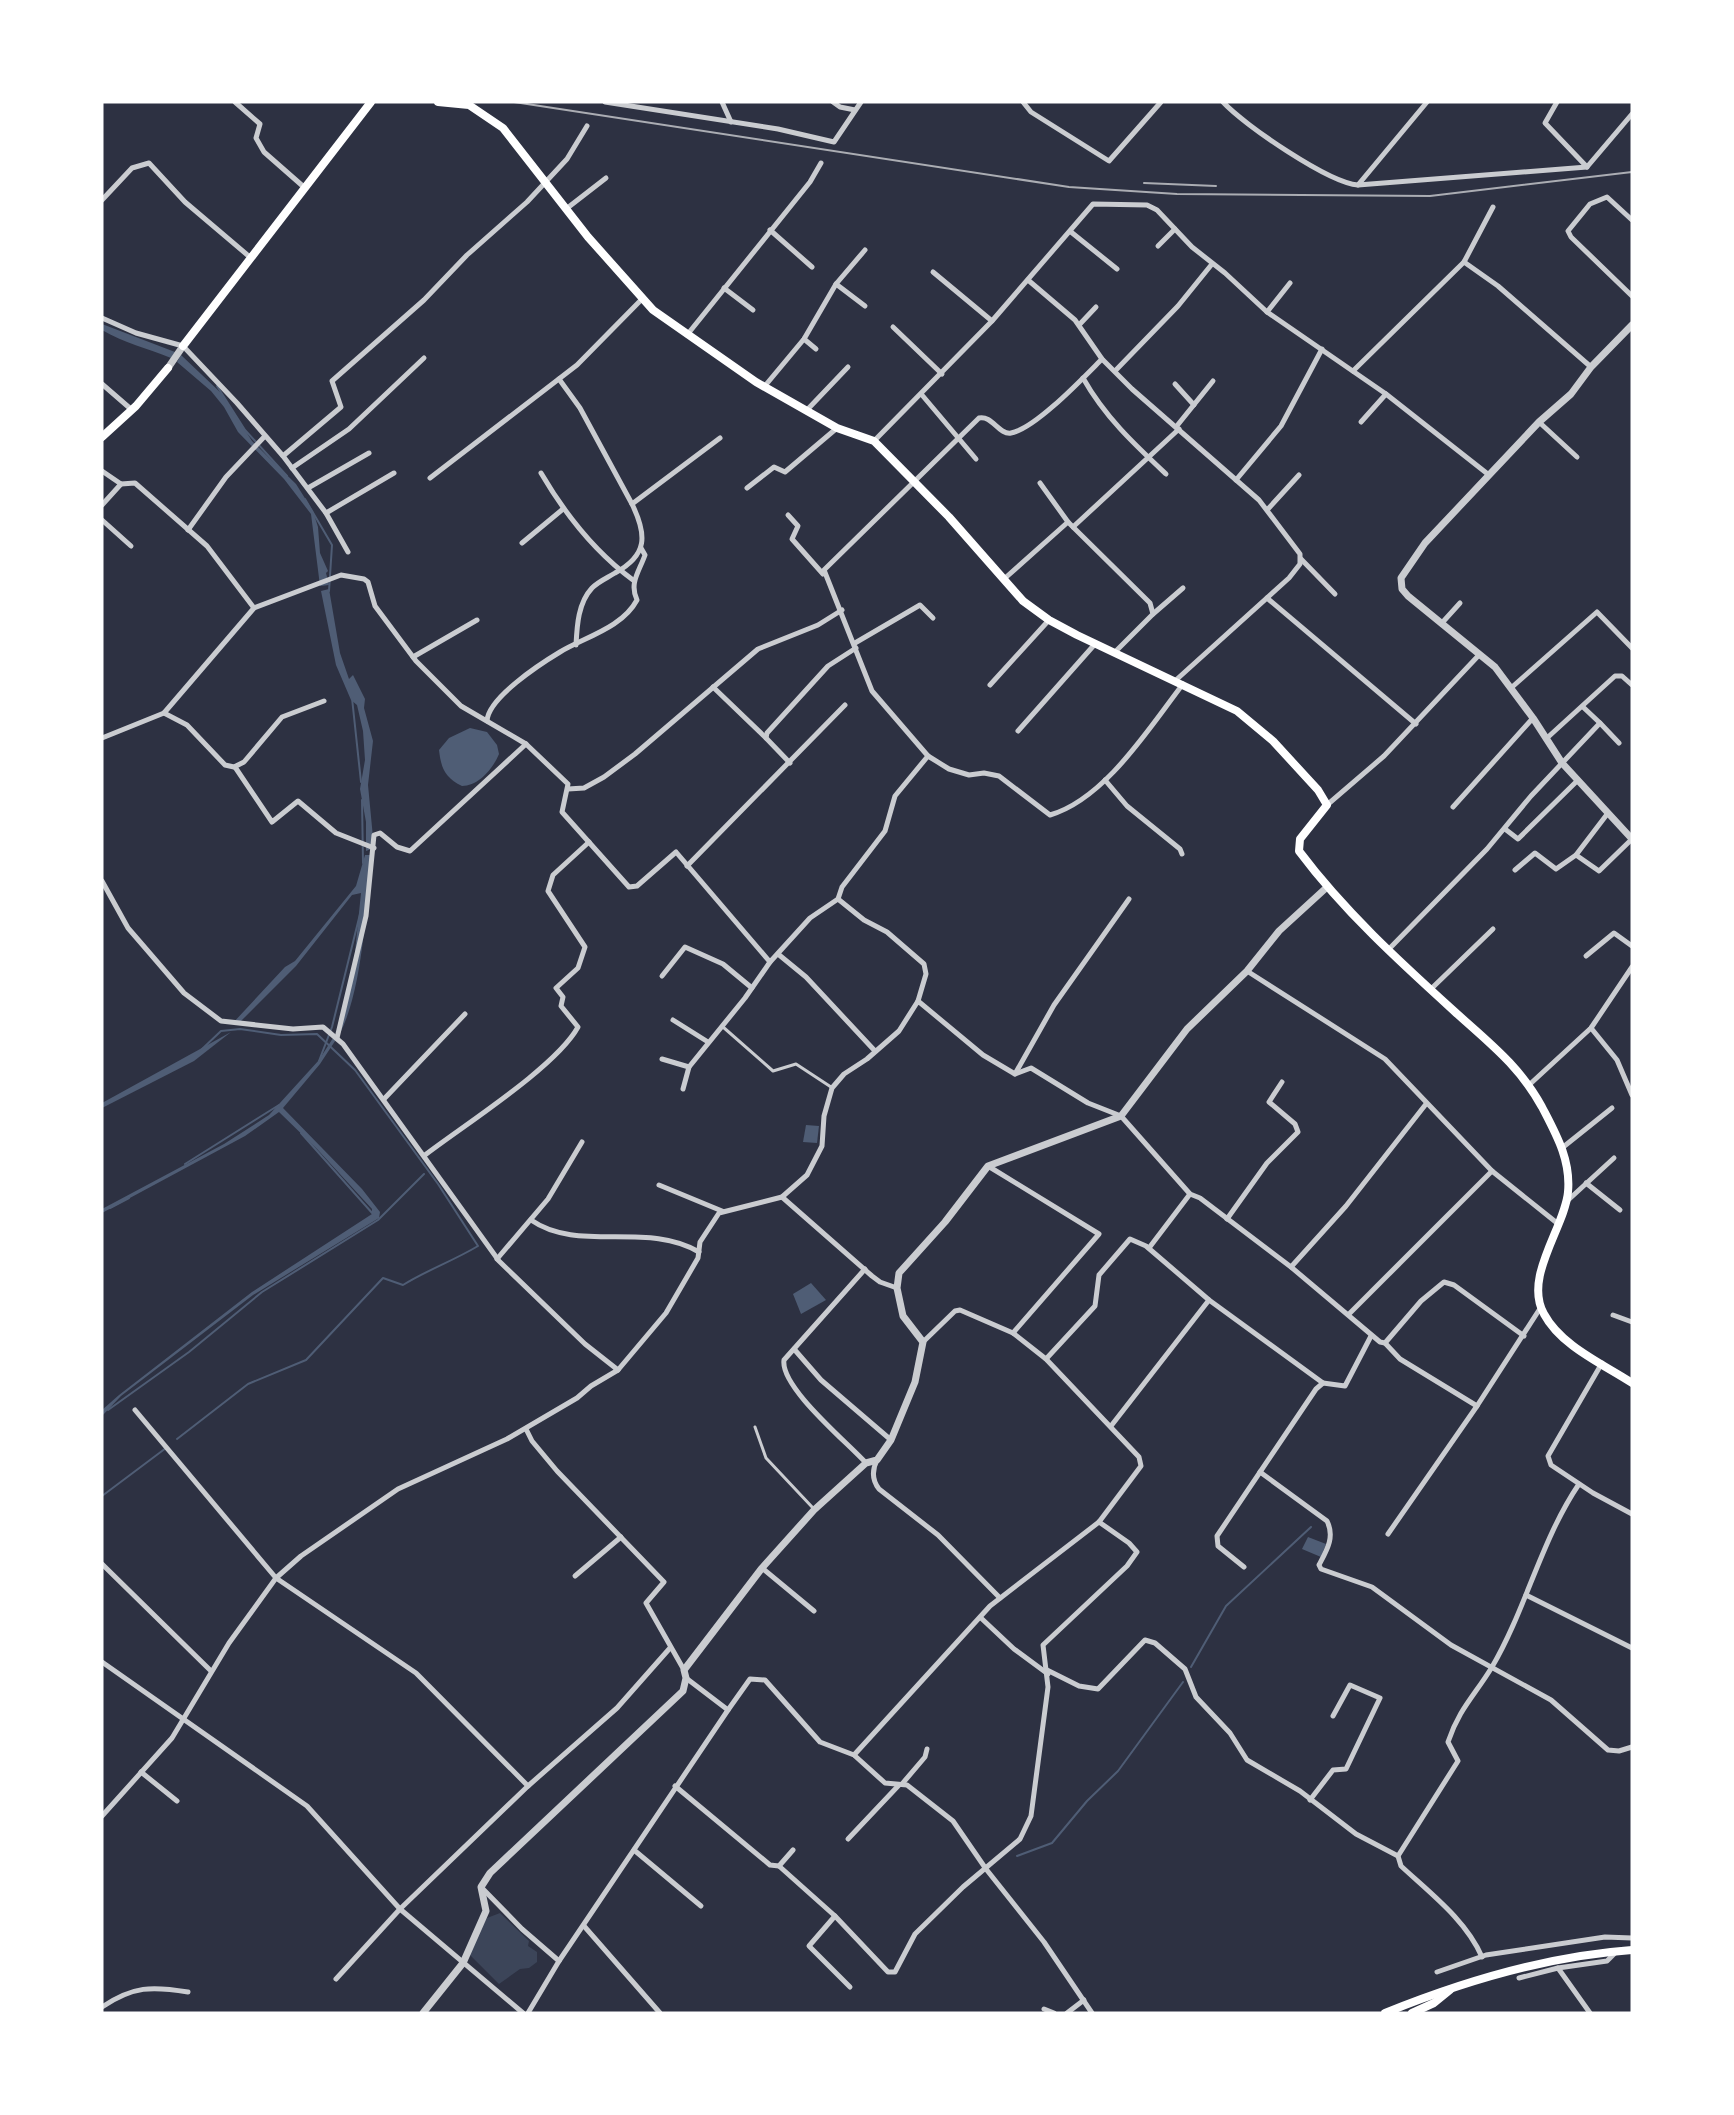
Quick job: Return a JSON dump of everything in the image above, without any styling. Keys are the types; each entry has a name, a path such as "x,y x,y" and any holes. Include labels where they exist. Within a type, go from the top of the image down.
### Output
{"main road":[{"path":"183,346 371,102"},
{"path":"438,102 469,105 503,128 566,209 653,310 764,387 837,428 874,441 916,482 1023,601 1049,620 1095,644 1180,682 1237,711 1273,741 1318,790 1327,806 1300,838 1298,845 1299,851 1326,888 1431,990 1492,1042 1529,1085 1567,1162 1568,1194 1540,1271 1541,1307 1544,1315 1579,1350 1632,1383"},
{"path":"102,437 132,410 168,368"},
{"path":"1385,2013 1433,1993 1450,1990 1510,1970 1558,1959 1632,1950"},
{"path":"1412,2013 1434,2003 1450,1990"}],"street":[{"path":"235,102 260,124 256,138 264,152 305,188"},
{"path":"605,102 778,129 834,142 861,102"},
{"path":"722,102 731,122"},
{"path":"833,102 840,107 855,110"},
{"path":"1023,102 1031,112 1109,161 1161,102"},
{"path":"1223,102 1237,117 1338,181 1358,185 1587,167 1632,114"},
{"path":"1358,185 1426,102"},
{"path":"1557,102 1545,123 1587,167"},
{"path":"283,456 341,407 332,381 424,300 545,181 578,145 587,126"},
{"path":"687,335 810,182 821,163"},
{"path":"102,200 132,168 149,164 185,202 251,258"},
{"path":"566,209 606,178"},
{"path":"1632,220 1607,197 1590,204 1568,231 1570,237 1632,296"},
{"path":"874,441 922,395 992,321 1093,204 1147,205 1157,210 1212,264 1267,312 1386,394 1489,475"},
{"path":"1353,371 1464,262 1493,207"},
{"path":"1158,246 1175,229"},
{"path":"770,230 812,267"},
{"path":"1071,232 1117,269"},
{"path":"764,387 804,339 836,284 866,250"},
{"path":"1464,262 1498,286 1592,367"},
{"path":"1115,371 1178,306 1212,264"},
{"path":"933,272 992,321"},
{"path":"1028,280 1079,325 1102,359 1268,509 1300,554 1301,559 1335,594"},
{"path":"1267,312 1290,283"},
{"path":"836,284 865,306"},
{"path":"724,288 753,310"},
{"path":"430,478 577,365 642,299"},
{"path":"1079,325 1096,307"},
{"path":"102,318 136,333 183,346 283,456 326,513 348,552"},
{"path":"1576,855 1599,871 1632,839 1562,763 1533,717 1494,667 1405,593 1401,578 1425,543 1539,422 1571,394 1592,367 1632,325"},
{"path":"893,327 942,374"},
{"path":"804,339 816,349"},
{"path":"168,368 183,346"},
{"path":"1236,480 1281,426 1322,349"},
{"path":"292,468 349,429 424,358"},
{"path":"824,574 827,567 916,482 958,437 983,417 1005,432 1014,432 1050,409 1102,359"},
{"path":"806,411 848,367"},
{"path":"1083,378 1098,405 1166,474"},
{"path":"559,379 580,408 632,504 643,532 634,562 600,581 590,590 578,616 576,645"},
{"path":"1004,579 1149,458 1178,428 1213,381"},
{"path":"102,384 132,410"},
{"path":"1175,384 1194,405"},
{"path":"1361,422 1386,394"},
{"path":"922,395 976,459"},
{"path":"1539,422 1577,457"},
{"path":"747,488 774,467 784,472 837,428"},
{"path":"188,530 226,477 264,437"},
{"path":"632,504 720,438"},
{"path":"308,488 369,453"},
{"path":"102,471 121,484 135,483 207,546 254,608"},
{"path":"326,513 393,473"},
{"path":"541,473 563,509 620,570 633,580"},
{"path":"1268,509 1299,475"},
{"path":"1040,483 1071,525 1146,597 1153,614"},
{"path":"102,505 121,484"},
{"path":"522,543 563,509"},
{"path":"788,514 798,526 792,539 824,574 842,610 872,691 928,756 949,769 969,775 984,773 999,776 1050,815 1067,810 1105,780 1180,682 1295,571 1301,559"},
{"path":"102,520 131,546"},
{"path":"487,721 488,712 507,691 561,652 631,610 636,600 633,580 645,555 640,548"},
{"path":"102,738 164,713 254,608 341,575 364,579 368,582 375,606 413,657 461,706 526,744 568,784 562,812 633,888 676,852 770,962"},
{"path":"1114,653 1183,588"},
{"path":"1267,598 1416,724"},
{"path":"1442,624 1460,603"},
{"path":"766,738 770,730 805,689 828,666 855,645 920,605 933,618"},
{"path":"568,789 584,788 604,777 758,649 818,625 842,610"},
{"path":"1511,688 1597,612 1632,648"},
{"path":"413,657 477,620"},
{"path":"990,685 1049,620"},
{"path":"1018,731 1095,644"},
{"path":"1327,806 1416,724 1479,656"},
{"path":"1547,738 1615,676 1622,676 1632,685"},
{"path":"713,687 790,763"},
{"path":"164,713 187,725 225,765 235,767 244,762 282,717 324,701"},
{"path":"687,866 845,705"},
{"path":"1583,707 1619,743"},
{"path":"1453,807 1533,717"},
{"path":"1389,949 1505,829 1531,796 1600,723"},
{"path":"335,1037 366,916 374,835 380,833 397,847 410,851 526,744"},
{"path":"682,1089 689,1067 770,962 810,918 838,899 842,887 885,831 895,796 928,756"},
{"path":"235,767 272,822 298,801 336,833 374,848"},
{"path":"1105,780 1127,806 1180,849 1182,854"},
{"path":"1505,829 1518,839 1578,780"},
{"path":"1515,870 1535,853 1556,868 1576,855 1608,813"},
{"path":"425,1155 525,1080 569,1040 578,1026 561,1005 563,997 556,988 578,968 585,947 548,891 553,875 589,842"},
{"path":"102,881 128,928 140,943 184,993 221,1021 293,1029 323,1027 335,1037 425,1155 497,1259 564,1325 618,1370"},
{"path":"923,1342 903,1316 897,1288 899,1274 945,1222 988,1166 1121,1116 1187,1029 1246,971 1279,931 1326,888"},
{"path":"102,1815 172,1738 210,1670 276,1578 315,1545 398,1489 476,1455 526,1429 618,1370 666,1313 698,1258 700,1242 719,1213 782,1197 807,1175 822,1146 824,1116 832,1088 844,1074 898,1031 917,1003 926,974 924,964 887,932 864,920 838,899"},
{"path":"1016,1074 1054,1005 1129,899"},
{"path":"1431,990 1493,929"},
{"path":"1586,956 1614,933 1632,946"},
{"path":"662,976 685,947 723,964 752,988"},
{"path":"778,954 806,977 875,1051"},
{"path":"1529,1085 1591,1028 1632,967"},
{"path":"1246,971 1385,1059 1492,1171 1557,1223"},
{"path":"917,1003 983,1055 1016,1074"},
{"path":"384,1099 465,1014"},
{"path":"673,1020 708,1042"},
{"path":"1591,1028 1617,1060 1632,1095"},
{"path":"663,1059 689,1067"},
{"path":"1016,1074 1031,1068 1088,1103 1121,1116 1190,1194 1200,1198 1291,1267 1349,1314 1371,1336 1386,1343 1400,1359 1477,1406"},
{"path":"1227,1219 1267,1163 1298,1132 1295,1124 1269,1102 1282,1083"},
{"path":"1291,1267 1346,1206 1426,1104"},
{"path":"1562,1148 1612,1108"},
{"path":"497,1259 548,1199 582,1143"},
{"path":"1565,1203 1614,1158"},
{"path":"988,1166 1100,1234 1013,1333"},
{"path":"1349,1314 1492,1171"},
{"path":"1586,1183 1620,1210"},
{"path":"659,1185 723,1212"},
{"path":"1149,1248 1190,1194"},
{"path":"782,1197 880,1282 897,1288"},
{"path":"531,1220 557,1233 669,1239 699,1252"},
{"path":"1046,1359 1095,1306 1099,1275 1126,1241 1135,1240 1149,1248 1209,1300 1323,1383 1345,1386 1371,1336"},
{"path":"865,1269 784,1360 783,1366 789,1384 866,1463"},
{"path":"1386,1343 1421,1301 1444,1282 1454,1285 1524,1336"},
{"path":"1111,1426 1209,1300"},
{"path":"1388,1534 1477,1406 1541,1307"},
{"path":"854,1755 1000,1598 1033,1570 1063,1551 1099,1522 1141,1466 1139,1457 1046,1359 1013,1333 960,1310 955,1311 923,1342 915,1382 891,1440 877,1460 873,1473 874,1483 938,1535 1000,1598"},
{"path":"1613,1315 1632,1322"},
{"path":"794,1349 821,1380 891,1440"},
{"path":"1602,1363 1548,1456 1551,1465 1632,1514"},
{"path":"1244,1567 1218,1546 1216,1538 1323,1383"},
{"path":"135,1410 276,1578 416,1673 528,1786"},
{"path":"423,2013 463,1963 486,1911 481,1887 490,1873 683,1691 686,1677 646,1603 664,1582 557,1471 532,1441 526,1429"},
{"path":"684,1670 762,1568 814,1510 866,1463 877,1460"},
{"path":"1260,1472 1327,1521 1331,1530 1330,1543 1319,1565 1321,1569 1372,1587 1451,1645 1551,1700 1608,1750 1619,1751 1632,1747"},
{"path":"1398,1856 1458,1761 1448,1742 1456,1718 1492,1666 1563,1511 1579,1484"},
{"path":"675,1786 770,1865 779,1866 835,1916 888,1972 895,1972 915,1934 1020,1839 1031,1816 1047,1672 1043,1645 1127,1566 1137,1552 1130,1543 1099,1522"},
{"path":"575,1576 621,1537"},
{"path":"102,1564 210,1670"},
{"path":"762,1568 814,1611"},
{"path":"1526,1595 1632,1648"},
{"path":"981,1618 1014,1649 1047,1672 1079,1686 1098,1689 1145,1640 1155,1642 1185,1669 1196,1697 1230,1732 1247,1760 1300,1791 1356,1834 1398,1856 1401,1866 1446,1907 1475,1942 1482,1957"},
{"path":"336,1979 400,1909 528,1786 617,1708 670,1648"},
{"path":"102,1662 307,1806 400,1909 523,2013"},
{"path":"686,1677 728,1710"},
{"path":"528,2013 559,1961 675,1786 750,1679 765,1680 820,1742 854,1755 885,1782 907,1785 953,1821 986,1869 1044,1942 1092,2013"},
{"path":"1310,1800 1333,1770 1346,1769 1380,1698 1350,1685 1334,1716"},
{"path":"848,1839 901,1785 925,1757 927,1749"},
{"path":"141,1772 177,1801"},
{"path":"634,1850 700,1906"},
{"path":"779,1866 793,1850"},
{"path":"481,1887 522,1929 559,1961"},
{"path":"835,1916 809,1946 827,1967 850,1987"},
{"path":"584,1926 660,2013"},
{"path":"1437,1972 1482,1957 1605,1937 1632,1938"},
{"path":"1519,1978 1558,1968 1606,1961 1617,1951"},
{"path":"1558,1968 1590,2013"},
{"path":"102,2007 122,1994 141,1988 165,1988 188,1992"},
{"path":"1067,2013 1084,2001"},
{"path":"1044,2009 1054,2013"}],"lane":[{"path":"720,1026 773,1071 796,1064 832,1088"},
{"path":"756,1427 766,1458 814,1510"}],"shaded area":[{"path":"102,324 175,352 171,358 127,342 102,330"},
{"path":"181,355 221,393 252,441 296,484 313,511 318,527 320,553 328,571 326,573 329,585 320,586 311,514 284,479 238,432 224,407 211,391 177,362"},
{"path":"329,589 340,653 349,679 353,675 365,699 364,708 373,741 368,785 374,848 366,851 366,822 360,789 365,760 363,731 357,705 351,700 336,665 321,591"},
{"path":"470,728 487,732 497,745 499,754 484,776 474,783 462,786 445,772 439,750 449,738"},
{"path":"365,855 371,855 362,948 353,995 339,1035 353,972 361,893 352,895 296,966 238,1024 232,1024 285,967 295,961 356,886"},
{"path":"231,1032 194,1061 102,1108 102,1103"},
{"path":"333,1038 337,1038 320,1064 283,1108 362,1189 380,1212 379,1218 253,1295 121,1396 102,1416 102,1410 119,1395 252,1292 372,1214 372,1209 317,1149 279,1112 245,1136 102,1213 102,1209 224,1144 269,1115 319,1060"},
{"path":"806,1125 819,1126 817,1143 803,1142"},
{"path":"811,1283 826,1300 801,1314 793,1294"},
{"path":"1308,1537 1326,1544 1321,1557 1302,1549"},
{"path":"500,1913 529,1941 528,1946 537,1952 537,1962 529,1968 520,1969 499,1984 470,1955 469,1949 487,1918"}],"waterway":[{"path":"217,386 245,430 287,476"},
{"path":"305,499 332,545 329,591"},
{"path":"352,698 361,782"},
{"path":"362,800 363,863"},
{"path":"319,1061 332,1027 361,910"},
{"path":"177,1439 248,1384 306,1360 383,1278 403,1285 478,1246 438,1184 355,1070 317,1034 281,1035 240,1029 221,1031 201,1050"},
{"path":"185,1164 279,1105"},
{"path":"301,1133 373,1214"},
{"path":"108,1410 189,1352 262,1292 378,1220 424,1174"},
{"path":"110,1208 129,1198"},
{"path":"102,1496 166,1448"},
{"path":"1191,1667 1226,1606 1311,1527"},
{"path":"1017,1856 1052,1843 1087,1801 1118,1771 1183,1682"}],"railway":[{"path":"514,102 1069,187 1177,194 1430,196 1632,172"},
{"path":"1144,183 1216,186"}]}
